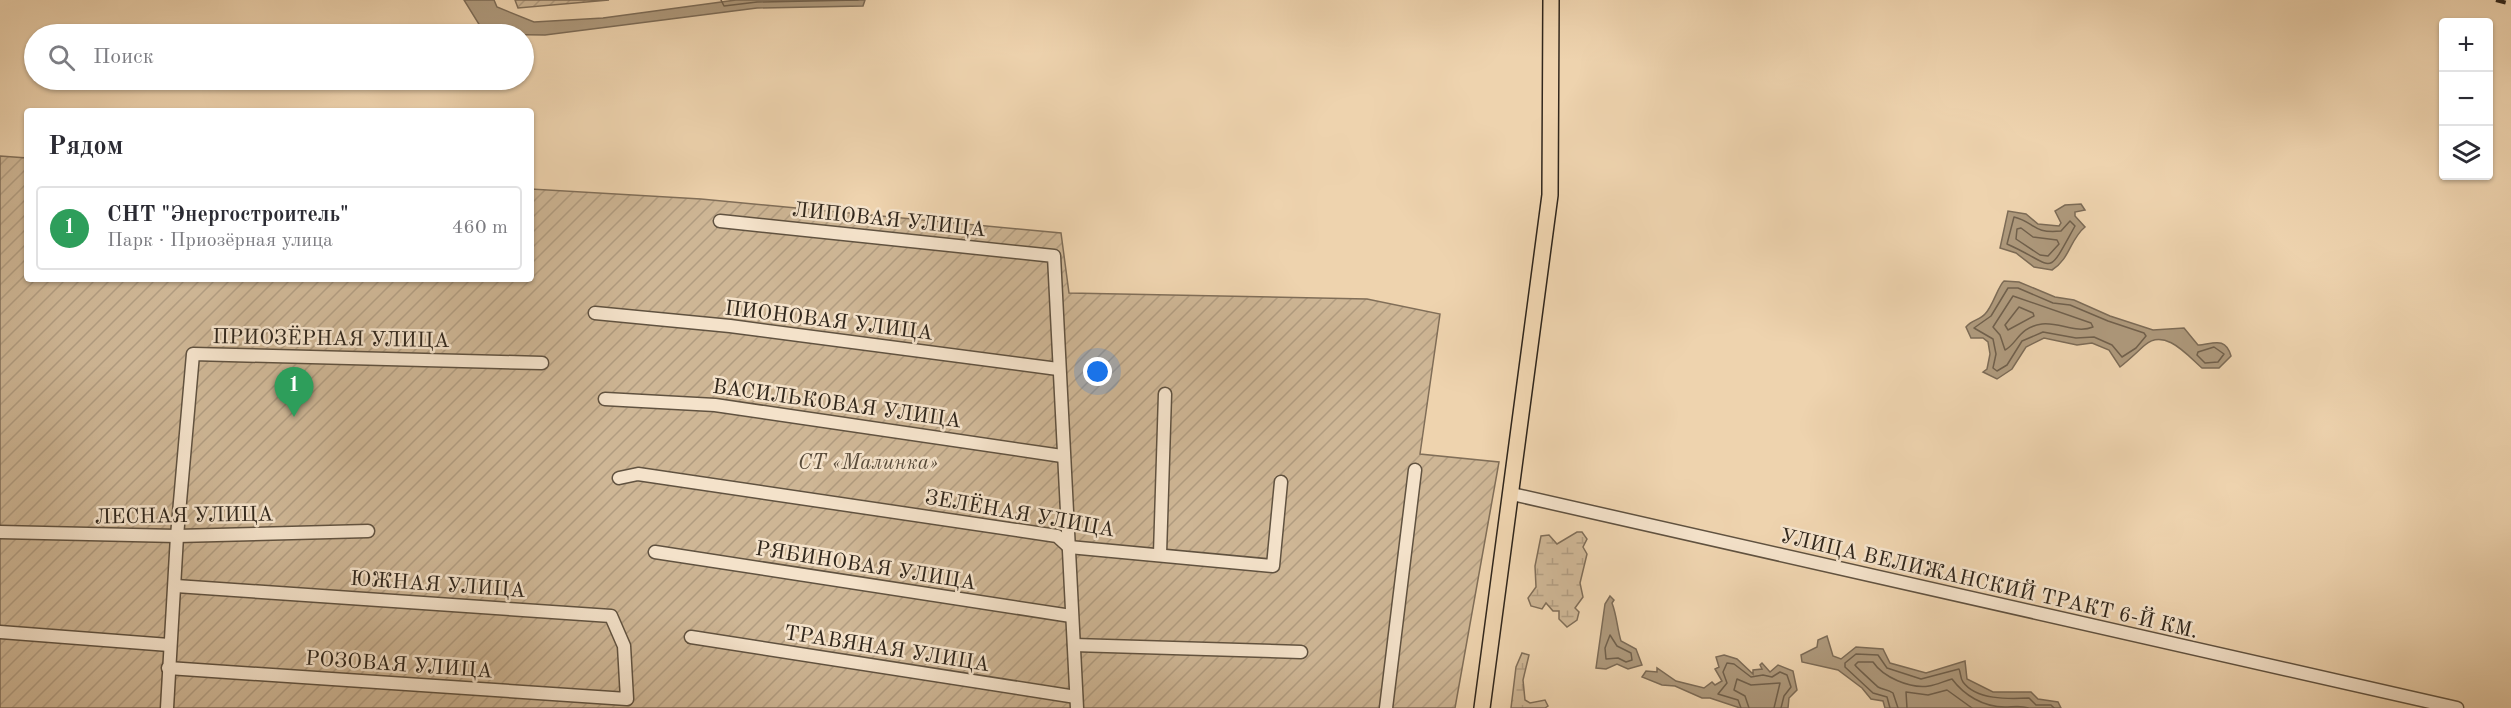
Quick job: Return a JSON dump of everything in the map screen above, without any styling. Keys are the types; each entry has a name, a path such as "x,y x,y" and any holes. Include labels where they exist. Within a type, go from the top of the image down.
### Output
{"main road":[{"path":"1482,708 1550,195 1551,0"}],"street":[{"name":"ЛИПОВАЯ УЛИЦА","path":"720,220 1054,256 1058,369"},
{"name":"ПИОНОВАЯ УЛИЦА","path":"595,313 729,326 1058,369"},
{"name":"ПРИОЗЁРНАЯ УЛИЦА","path":"177,536 193,354 542,363"},
{"path":"1058,369 1076,703"},
{"path":"1160,554 1165,394"},
{"name":"ВАСИЛЬКОВАЯ УЛИЦА","path":"605,399 715,405 1062,456"},
{"path":"1386,708 1415,470"},
{"name":"ЗЕЛЁНАЯ УЛИЦА","path":"619,478 638,474 1057,536 1069,547 1273,566 1281,482"},
{"name":"УЛИЦА ВЕЛИЖАНСКИЙ ТРАКТ 6-Й КМ.","path":"1512,494 2457,708"},
{"name":"ЛЕСНАЯ УЛИЦА","path":"0,532 177,536 368,531"},
{"path":"167,708 169,645 176,586 177,536"},
{"name":"РЯБИНОВАЯ УЛИЦА","path":"655,552 1071,616"},
{"name":"ЮЖНАЯ УЛИЦА","path":"176,586 611,616 624,646 627,699"},
{"path":"0,632 169,645"},
{"name":"ТРАВЯНАЯ УЛИЦА","path":"691,637 1076,703"},
{"path":"1074,645 1300,652"},
{"name":"РОЗОВАЯ УЛИЦА","path":"168,668 627,699"}],"green space":[{"path":"515,0 609,0 518,8"},
{"name":"CТ «Малинка»","path":"0,156 24,158 24,282 534,282 534,189 701,199 1061,233 1069,293 1367,299 1440,314 1420,454 1499,462 1455,708 0,708"},
{"path":"1577,532 1582,532 1587,539 1583,547 1587,554 1580,583 1583,597 1575,608 1579,612 1577,620 1567,627 1559,619 1559,611 1553,611 1546,603 1542,609 1531,606 1528,598 1536,587 1535,566 1541,536 1549,535 1557,544"},
{"path":"1522,653 1529,655 1523,680 1525,700 1530,703 1545,700 1548,706 1545,708 1511,708 1516,667"}],"water":[{"path":"464,0 494,0 497,7 534,22 603,18 736,0 865,0 863,6 757,8 545,35 534,35 534,24 479,24"},
{"path":"2081,204 2085,210 2075,212 2075,216 2085,227 2076,237 2063,260 2052,270 2034,267 2016,253 2000,248 2008,211 2026,214 2038,224 2059,226 2061,223 2055,211 2065,205"},
{"path":"2004,281 2019,282 2055,297 2074,300 2110,316 2153,330 2184,328 2198,345 2221,343 2225,345 2231,356 2219,368 2202,368 2184,351 2161,339 2153,340 2145,345 2120,367 2109,350 2092,343 2077,345 2044,338 2026,347 2012,369 1997,379 1983,372 1987,369 1990,354 1988,342 1983,338 1971,338 1966,327 1985,314"},
{"path":"1610,596 1614,600 1612,603 1621,641 1636,649 1642,665 1628,669 1617,664 1606,669 1596,668 1605,604"},
{"path":"1827,636 1833,656 1841,659 1856,647 1883,649 1890,663 1926,673 1965,661 1967,679 1993,692 2031,692 2038,699 2058,702 2061,708 1885,708 1883,701 1871,699 1862,688 1838,670 1802,662 1801,655 1817,647 1818,640"},
{"path":"1724,655 1737,659 1753,674 1753,670 1762,669 1760,665 1762,663 1770,672 1778,665 1793,671 1797,690 1789,698 1788,708 1740,708 1710,698 1702,698 1675,686 1662,685 1642,677 1646,671 1657,672 1657,668 1676,681 1704,688 1712,682 1715,685 1722,681 1715,669 1719,667 1716,657"}],"railway":[{"path":"2496,0 2511,4"}],"place":[{"name":"СНТ \"Энергостроитель\"","path":"294,417"}]}
